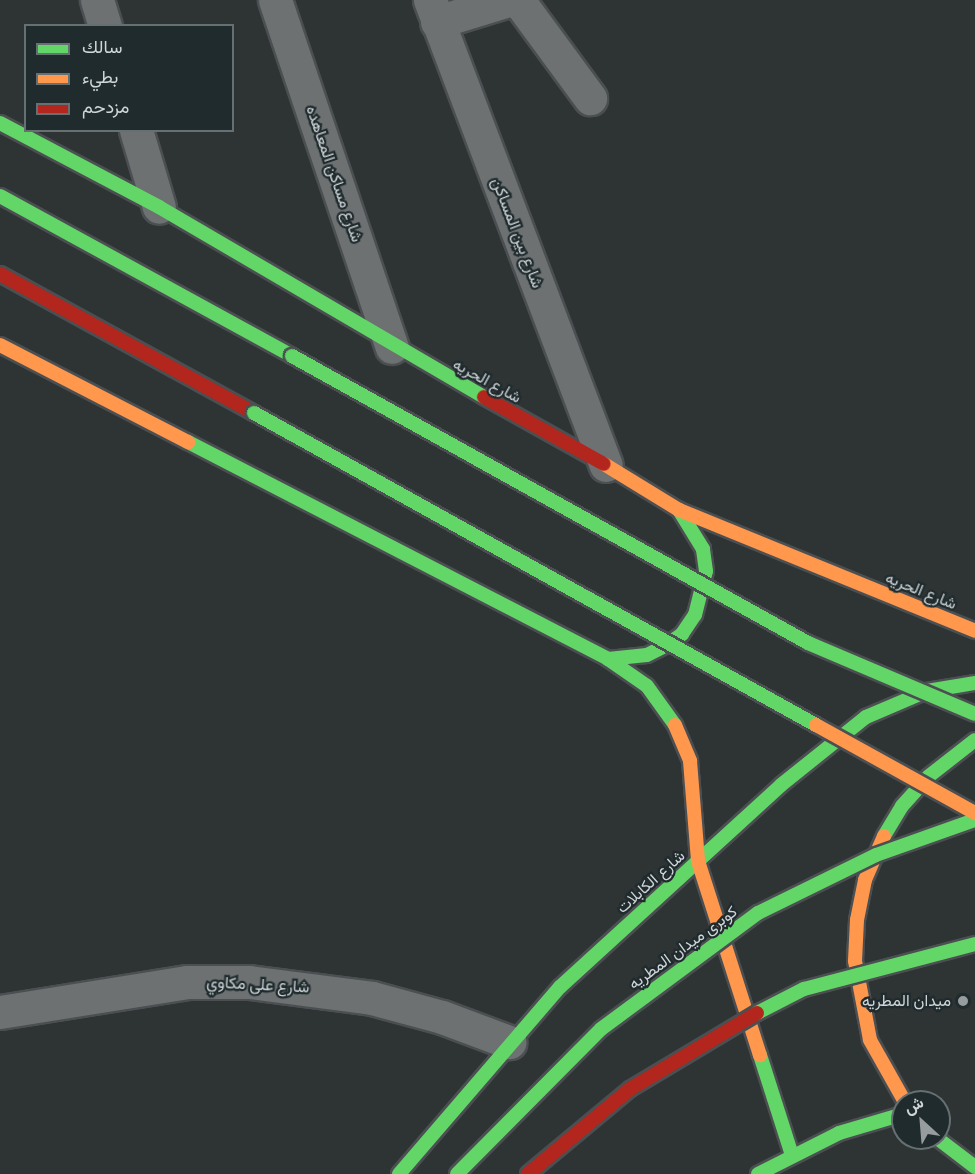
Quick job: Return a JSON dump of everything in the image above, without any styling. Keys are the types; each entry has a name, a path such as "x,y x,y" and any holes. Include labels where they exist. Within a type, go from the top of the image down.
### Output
{"main road":[{"name":"شارع الحريه","path":"0,123 159,207 392,347 606,465 679,510 975,631"},
{"path":"0,196 808,643 975,714"},
{"path":"0,274 975,813"},
{"path":"0,345 608,659 647,686 675,725 690,761 699,861 792,1155"},
{"path":"608,659 627,660 656,651 682,634 695,615 706,571 703,549 679,510"},
{"name":"شارع الكابلات","path":"399,1174 510,1042 560,987 781,786 867,717 927,691 975,683"},
{"path":"896,1090 888,1078 870,1040 860,1002 855,961 857,920 865,880 881,841 902,806 929,776 975,740"},
{"name":"كوبرى ميدان المطريه","path":"457,1174 602,1029 758,913 876,855 975,820"},
{"path":"528,1174 545,1156 630,1089 726,1029 804,989 975,944"},
{"path":"758,1174 839,1133 891,1118"},
{"path":"951,1149 975,1167"}],"street":[{"path":"97,0 104,24"},
{"name":"شارع مساكن المعاهده","path":"275,0 392,347"},
{"path":"433,11 509,0"},
{"path":"518,0 590,98"},
{"name":"شارع بين المساكن","path":"433,11 606,465"},
{"path":"137,132 159,207"},
{"name":"شارع على مكاوي","path":"0,1012 186,982 249,982 372,998 442,1017 510,1042"}],"traffic: fast":[{"path":"0,123 159,207 484,397"},
{"path":"0,196 292,356"},
{"path":"292,356 808,643 975,714"},
{"path":"254,413 816,725"},
{"path":"188,442 608,659 647,686 675,725"},
{"path":"608,659 647,655 665,646 682,634 695,615 706,571 703,549 679,510"},
{"path":"399,1174 560,987 781,785 866,717 927,691 975,683"},
{"path":"884,836 902,806 929,776 975,740"},
{"path":"457,1174 601,1029 758,913 876,855 975,820"},
{"path":"757,1013 804,989 975,944"},
{"path":"760,1055 792,1155"},
{"path":"758,1174 839,1133 891,1118"},
{"path":"951,1149 975,1167"}],"traffic: slow":[{"path":"0,345 188,442"},
{"path":"604,464 679,510 975,631"},
{"path":"675,725 690,761 698,861 760,1055"},
{"path":"816,725 975,813"},
{"path":"884,836 865,880 857,920 855,961 870,1040 898,1090"}],"traffic: jam":[{"path":"0,274 254,413"},
{"path":"484,397 604,464"},
{"path":"528,1174 630,1089 757,1013"}],"place":[{"name":"ميدان المطريه","path":"963,1001"}]}
